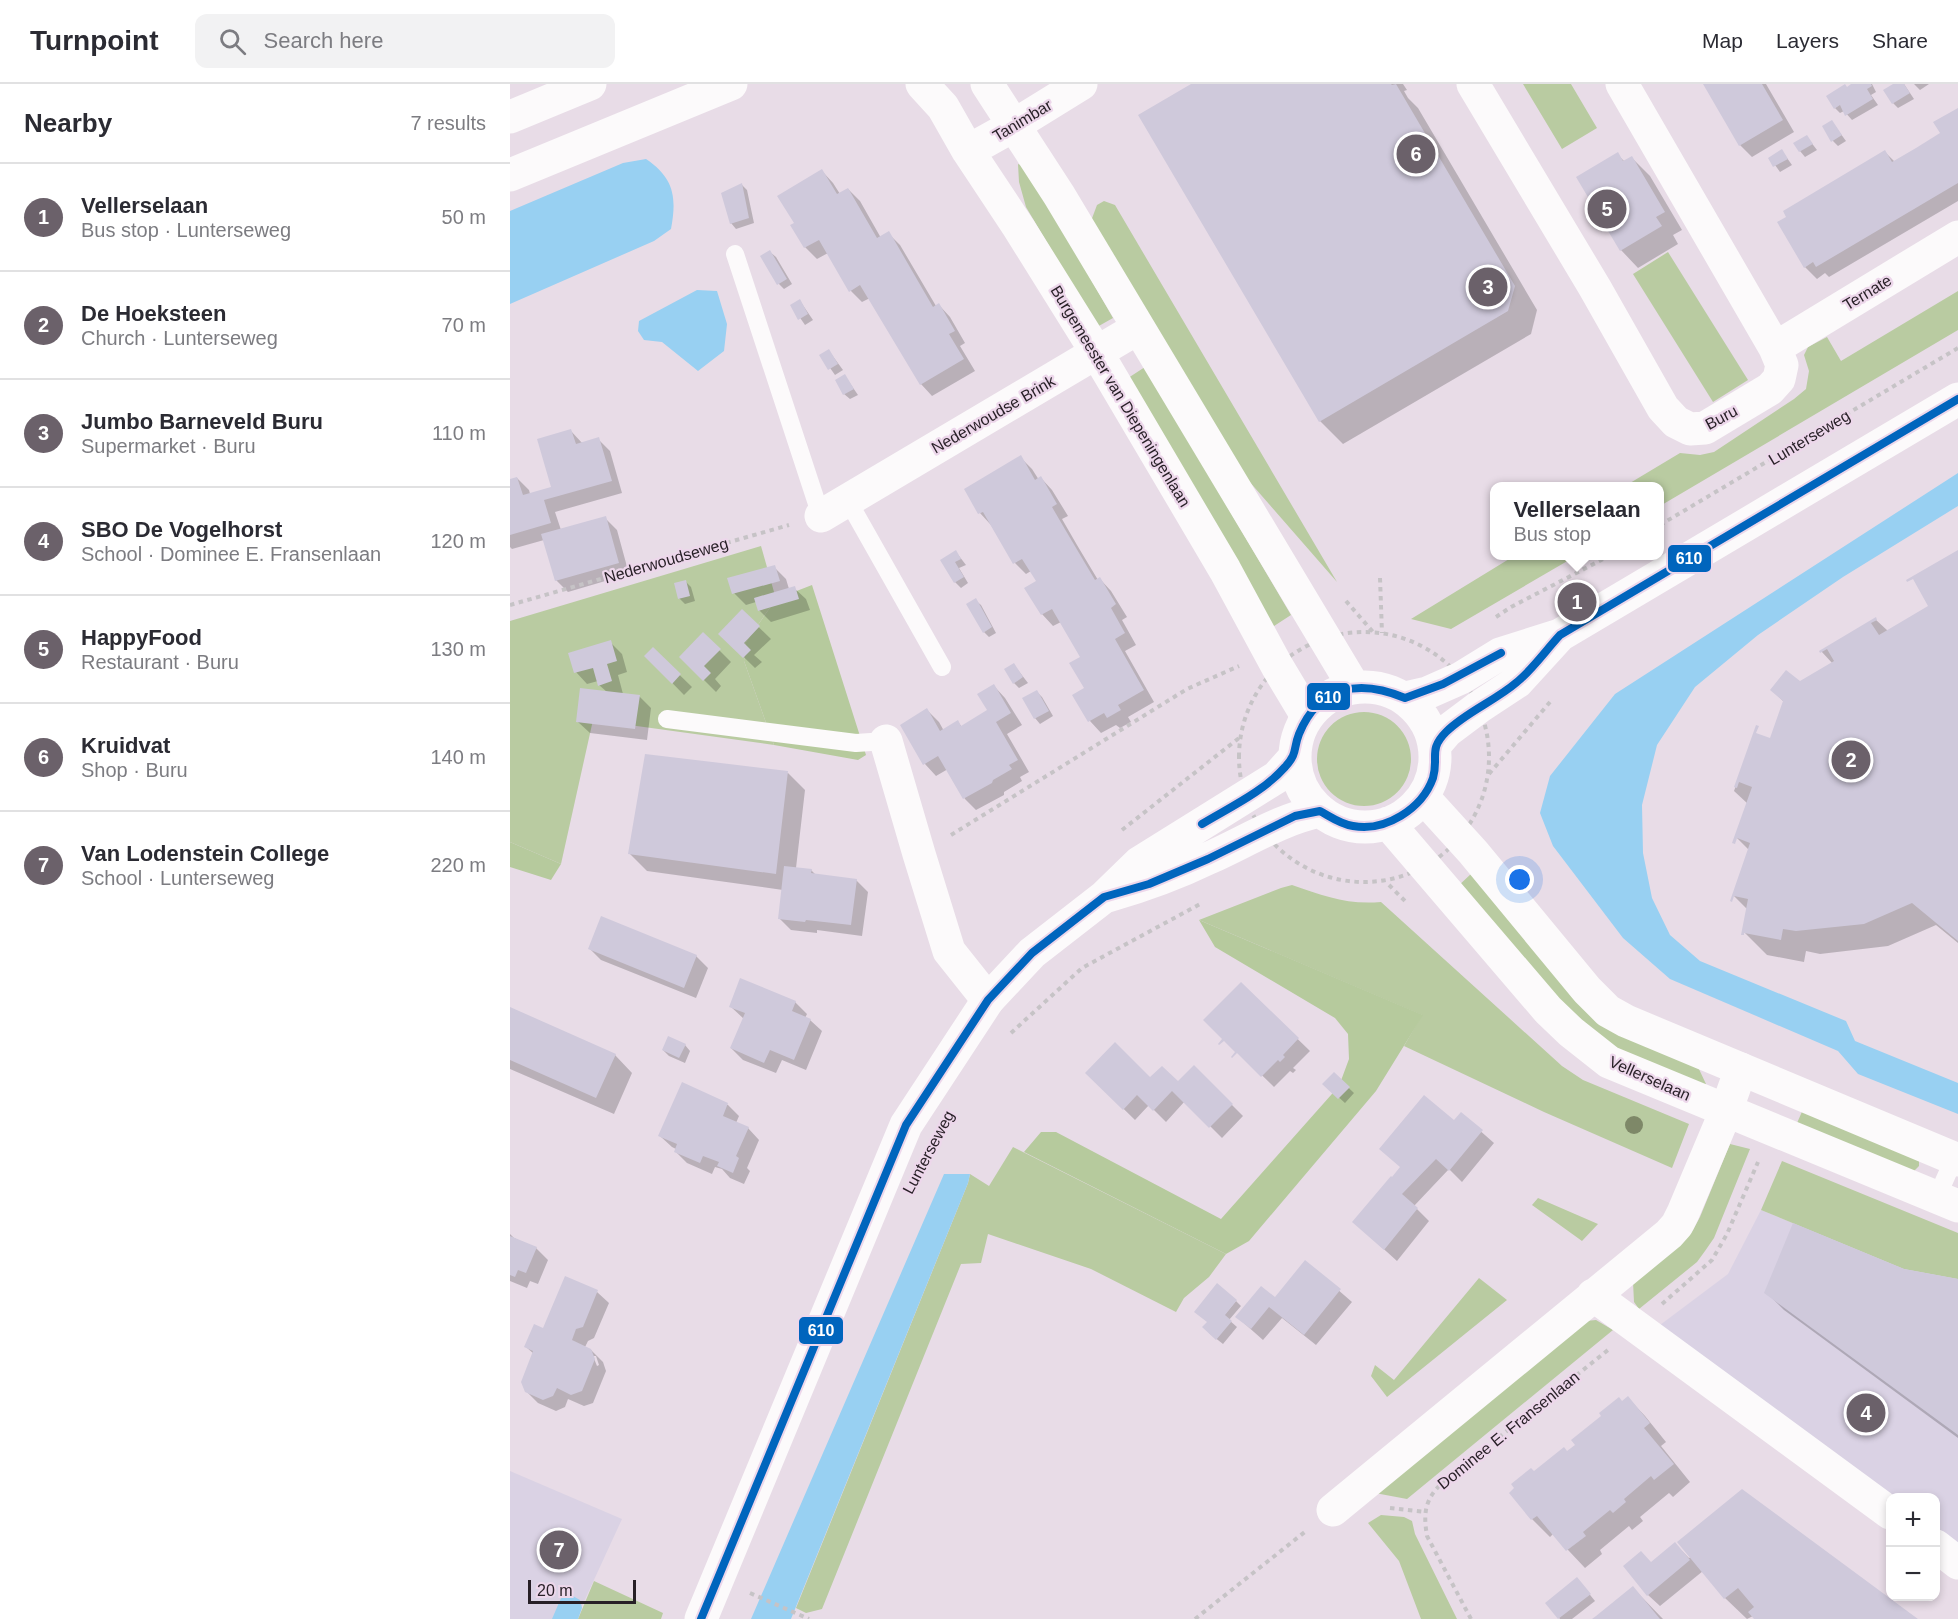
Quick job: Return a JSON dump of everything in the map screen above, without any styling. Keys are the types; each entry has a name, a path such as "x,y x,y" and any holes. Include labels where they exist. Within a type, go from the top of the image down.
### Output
{"street":[{"path":"510,117 590,84"},
{"path":"510,175 731,84"},
{"name":"Burgemeester van Diepeningenlaan","path":"921,84 943,107 968,151 1019,228 1097,353 1225,570 1262,664 1307,716"},
{"path":"987,84 1059,195 1354,687"},
{"name":"Buru","path":"1473,84 1595,288 1663,408 1676,422 1690,429 1705,428 1770,389 1779,379 1782,365 1775,348 1622,84"},
{"name":"Tanimbar","path":"968,151 1013,126 1076,85"},
{"name":"Ternate","path":"1775,348 1958,237"},
{"name":"Nederwoudse Brink","path":"834,508 1138,328"},
{"path":"1405,698 1427,693 1461,678 1500,654 1560,635 1958,399"},
{"path":"1435,745 1447,731 1517,682 1560,635"},
{"path":"1371,686 1389,690 1405,698 1419,711 1429,727 1435,745 1432,781 1423,797 1408,813 1388,824 1364,827 1341,823 1320,811 1306,796 1297,778 1294,758 1297,736 1307,716 1335,692 1354,687 1371,686"},
{"path":"886,741 949,951 988,1000"},
{"name":"Lunterseweg","path":"700,1619 906,1125 988,1000 1032,953 1104,897 1139,863 1277,777 1294,758"},
{"path":"1423,797 1473,824 1587,990 1608,1011 1626,1021 1741,1070 1957,1156"},
{"name":"Lunterseweg","path":"1104,897 1149,884 1208,859 1295,816 1320,811"},
{"name":"Vellerselaan","path":"1388,824 1548,1010 1576,1037 1609,1062 1947,1202"},
{"path":"1333,1510 1669,1234 1677,1225 1741,1070"},
{"path":"1593,1295 1886,1510"},
{"path":"1936,1547 1958,1563"}],"lane":[{"path":"735,254 834,508 942,667"},
{"path":"667,719 856,742 886,741"},
{"path":"1947,1202 1957,1156"}],"path":[{"name":"Lunterseweg","path":"1664,522 1958,348"},
{"name":"Nederwoudseweg","path":"510,605 834,508"},
{"path":"1494,618 1599,560"},
{"path":"1380,578 1382,633"},
{"path":"919,854 1187,689 1262,664 1324,638 1352,632 1382,633 1412,641 1439,655 1446,650"},
{"path":"1262,664 1260,685 1248,707 1239,738 1238,768 1244,797 1262,832 1287,858 1338,880 1364,885 1389,885 1425,868 1473,824"},
{"path":"1279,862 1287,858"},
{"path":"1006,1039 1082,968 1203,902"},
{"name":"Dominee E. Fransenlaan","path":"1471,1619 1427,1536 1425,1512 1432,1492 1637,1326 1712,1260 1727,1234 1771,1130"},
{"path":"1195,1619 1333,1510"},
{"path":"752,1594 809,1619"}],"shaded area":[{"path":"1761,1210 1793,1223 1958,1276 1958,1544 1940,1531 1940,1493 1887,1493 1656,1328 1728,1274"},
{"path":"510,1471 622,1519 576,1619 510,1619"}],"green space":[{"path":"1523,84 1571,84 1597,128 1562,149"},
{"path":"1018,164 1027,167 1113,318 1097,327 1026,207 1019,182"},
{"path":"1104,201 1115,205 1337,582 1241,472 1091,221 1097,205"},
{"path":"1668,252 1748,380 1713,402 1633,274"},
{"path":"1958,291 1958,330 1664,504 1664,482 1632,482 1680,453 1700,455 1714,452 1794,399 1806,389 1809,371 1804,355 1808,347 1827,337 1841,361"},
{"path":"1145,367 1291,615 1271,628 1125,380"},
{"path":"761,546 776,599 746,642 744,661 774,745 593,720 561,864 510,842 510,621"},
{"path":"1507,560 1569,560 1451,629 1411,619"},
{"path":"812,585 866,755 858,760 774,745 744,661 746,642 776,599"},
{"path":"1364,712 1382,715 1397,726 1408,741 1411,759 1408,777 1397,792 1382,803 1364,806 1346,803 1331,792 1320,777 1317,759 1320,741 1331,726 1346,715"},
{"path":"510,842 561,864 551,880 510,867"},
{"path":"1472,873 1698,1067 1706,1084 1703,1087 1621,1055 1575,1022 1457,887"},
{"path":"1292,885 1346,901 1381,902 1562,1066 1583,1080 1689,1124 1672,1168 1544,1112 1404,1046 1422,1015 1199,920"},
{"path":"1199,920 1423,1015 1376,1091 1249,1241 1226,1254 1024,1152 1041,1132 1056,1132 1221,1219 1339,1086 1349,1059 1348,1034 1335,1018 1215,947"},
{"path":"1804,1107 1919,1158 1919,1166 1913,1172 1794,1130"},
{"path":"1730,1144 1750,1149 1714,1238 1697,1262 1639,1309 1634,1302 1633,1282 1693,1230"},
{"path":"1013,1147 1226,1254 1209,1277 1184,1298 1176,1312 1091,1269 988,1234 981,1263 961,1264 822,1609 806,1613 796,1608 970,1174 989,1186"},
{"path":"1782,1161 1958,1233 1958,1279 1904,1269 1761,1210"},
{"path":"1538,1198 1598,1224 1582,1241 1532,1205"},
{"path":"1479,1278 1507,1300 1387,1397 1371,1376 1375,1365 1394,1380"},
{"path":"1596,1320 1613,1330 1407,1499 1375,1493 1586,1321"},
{"path":"1381,1515 1404,1517 1412,1521 1415,1534 1457,1619 1421,1619 1399,1561 1368,1523"},
{"path":"594,1581 663,1613 661,1619 578,1619"}],"water":[{"path":"646,159 663,173 671,189 674,207 671,229 654,241 510,304 510,211 623,163"},
{"path":"697,290 717,291 727,324 724,351 698,371 662,342 644,340 638,331 639,321"},
{"path":"1958,473 1958,506 1843,577 1758,635 1695,687 1657,745 1642,805 1643,853 1652,898 1670,935 1700,961 1846,1021 1855,1041 1958,1083 1958,1114 1858,1074 1838,1051 1670,979 1623,938 1553,846 1540,813 1550,776 1615,694"},
{"path":"944,1174 970,1174 791,1619 751,1619"},
{"path":"564,1591 580,1600 582,1608 578,1619 552,1619"}],"building":[{"path":"1191,84 1396,84 1515,286 1508,311 1319,422 1138,115"},
{"path":"1703,84 1762,84 1783,120 1739,146"},
{"path":"1845,84 1847,87 1851,84 1871,84 1872,86 1867,89 1873,99 1845,116 1840,105 1834,109 1826,96"},
{"path":"1893,84 1904,84 1910,93 1892,104 1883,90"},
{"path":"1958,108 1958,183 1816,267 1813,262 1804,268 1777,222 1786,217 1783,211 1885,150 1892,162 1916,148 1940,133 1933,122"},
{"path":"1832,120 1842,135 1831,142 1822,126"},
{"path":"1807,135 1813,144 1799,152 1793,143"},
{"path":"1782,149 1788,159 1773,167 1768,158"},
{"path":"1618,152 1623,161 1632,156 1665,212 1656,217 1662,226 1620,251 1576,177"},
{"path":"822,169 837,194 848,188 877,238 889,231 933,307 939,303 955,331 949,334 964,359 920,385 860,285 849,292 819,240 804,248 790,225 794,223 777,196"},
{"path":"742,183 749,218 730,224 721,193"},
{"path":"770,250 787,279 777,285 760,256"},
{"path":"800,299 808,314 798,320 790,305"},
{"path":"829,349 838,364 828,370 819,355"},
{"path":"845,374 854,389 843,395 835,380"},
{"path":"571,429 576,444 599,437 612,481 544,500 551,523 510,535 510,479 517,477 523,495 551,487 537,439"},
{"path":"1021,455 1035,480 1041,476 1057,504 1052,507 1066,531 1095,580 1100,577 1116,604 1111,608 1125,633 1115,639 1144,690 1118,705 1121,710 1107,718 1104,713 1088,722 1072,695 1084,688 1069,663 1080,657 1052,609 1041,615 1024,588 1036,581 1022,559 1013,564 983,512 978,514 964,489"},
{"path":"606,516 619,563 555,581 541,534"},
{"path":"956,550 961,559 955,562 964,577 954,583 940,560"},
{"path":"1958,550 1958,941 1912,903 1864,924 1796,931 1783,929 1781,940 1744,933 1741,935 1748,899 1734,896 1732,902 1730,901 1750,843 1737,838 1735,844 1732,843 1752,787 1739,782 1737,788 1734,787 1756,725 1759,726 1756,733 1770,738 1783,701 1770,690 1786,670 1800,681 1834,661 1827,649 1820,653 1819,651 1876,617 1877,620 1871,623 1879,635 1928,606 1913,579 1907,582 1906,580"},
{"path":"775,565 780,581 732,594 727,578"},
{"path":"686,580 690,596 678,599 674,583"},
{"path":"795,586 799,599 758,611 754,598"},
{"path":"976,598 992,627 983,633 966,604"},
{"path":"742,609 760,626 744,643 751,650 743,658 718,634"},
{"path":"703,632 721,649 704,666 711,673 703,681 679,657"},
{"path":"611,640 617,661 607,664 612,681 598,686 593,668 574,673 568,653"},
{"path":"653,647 681,674 672,684 644,656"},
{"path":"1014,663 1023,677 1013,684 1004,669"},
{"path":"994,684 1011,713 996,722 1018,760 1009,765 1012,769 963,799 938,756 923,765 900,725 927,708 940,731 958,720 961,726 987,710 977,694"},
{"path":"580,688 640,695 635,729 576,722"},
{"path":"1037,690 1049,711 1034,719 1022,698"},
{"path":"645,754 788,771 776,874 628,854"},
{"path":"784,866 812,869 811,873 857,879 851,925 778,919"},
{"path":"601,916 697,955 684,988 588,949"},
{"path":"740,978 796,1001 792,1011 811,1019 794,1060 770,1050 764,1063 730,1048 745,1013 729,1007"},
{"path":"1241,982 1299,1038 1283,1055 1285,1057 1280,1062 1278,1060 1261,1077 1237,1053 1232,1058 1235,1052 1224,1041 1218,1044 1222,1039 1203,1020"},
{"path":"510,1007 616,1054 596,1098 510,1060"},
{"path":"668,1036 686,1044 679,1058 662,1050"},
{"path":"1115,1042 1150,1077 1162,1066 1178,1081 1194,1065 1233,1104 1209,1128 1172,1091 1153,1111 1137,1095 1123,1110 1085,1073"},
{"path":"1334,1072 1350,1087 1338,1099 1322,1084"},
{"path":"682,1082 728,1103 723,1116 749,1127 736,1156 739,1158 733,1173 717,1166 719,1162 703,1156 700,1163 674,1152 677,1144 658,1136"},
{"path":"1424,1095 1454,1120 1461,1112 1483,1130 1449,1171 1436,1159 1402,1194 1418,1208 1384,1250 1352,1222 1400,1167 1379,1149"},
{"path":"1793,1223 1904,1269 1958,1279 1958,1435 1764,1293"},
{"path":"510,1236 537,1247 526,1273 518,1270 515,1277 510,1275"},
{"path":"1305,1260 1341,1289 1304,1335 1269,1307 1251,1329 1235,1317 1261,1286 1275,1297"},
{"path":"565,1276 598,1290 583,1327 576,1329 572,1340 591,1349 595,1359 582,1391 571,1395 557,1388 553,1396 543,1400 525,1392 521,1382 533,1351 524,1347 534,1324 543,1328"},
{"path":"1217,1283 1237,1300 1225,1315 1232,1321 1216,1340 1202,1327 1207,1322 1194,1312"},
{"path":"1628,1396 1650,1423 1644,1428 1674,1464 1654,1480 1651,1476 1624,1499 1626,1502 1613,1513 1610,1510 1583,1532 1586,1536 1566,1551 1537,1516 1531,1520 1509,1493 1514,1488 1511,1484 1531,1468 1534,1471 1564,1447 1567,1451 1575,1445 1571,1440 1601,1416 1599,1413 1619,1397 1622,1401"},
{"path":"1742,1489 1886,1595 1886,1601 1894,1601 1918,1619 1754,1619 1748,1612 1754,1607 1738,1588 1724,1599 1677,1542"},
{"path":"1675,1542 1690,1560 1647,1596 1623,1566 1641,1551 1651,1562"},
{"path":"1577,1577 1591,1594 1558,1619 1545,1603"},
{"path":"1633,1586 1660,1619 1592,1619 1596,1616"}],"transit line":[{"name":"610","path":"701,1619 906,1125 988,1000 1032,953 1104,897 1149,884 1208,859 1295,816 1320,811 1344,824 1365,827 1389,822 1401,816 1428,789 1435,771 1437,744 1446,732 1462,718 1517,682 1560,635 1958,399"},
{"name":"610","path":"1202,824 1267,784 1285,767 1292,758 1299,734 1307,718 1329,696 1343,690 1357,688 1388,692 1405,698 1443,684 1501,653"}],"place":[{"name":"Kruidvat","path":"1416,154"},
{"name":"HappyFood","path":"1607,209"},
{"name":"Jumbo Barneveld Buru","path":"1488,287"},
{"name":"Vellerselaan","path":"1577,602"},
{"name":"De Hoeksteen","path":"1851,760"},
{"name":"SBO De Vogelhorst","path":"1866,1413"},
{"name":"Van Lodenstein College","path":"559,1550"}]}
